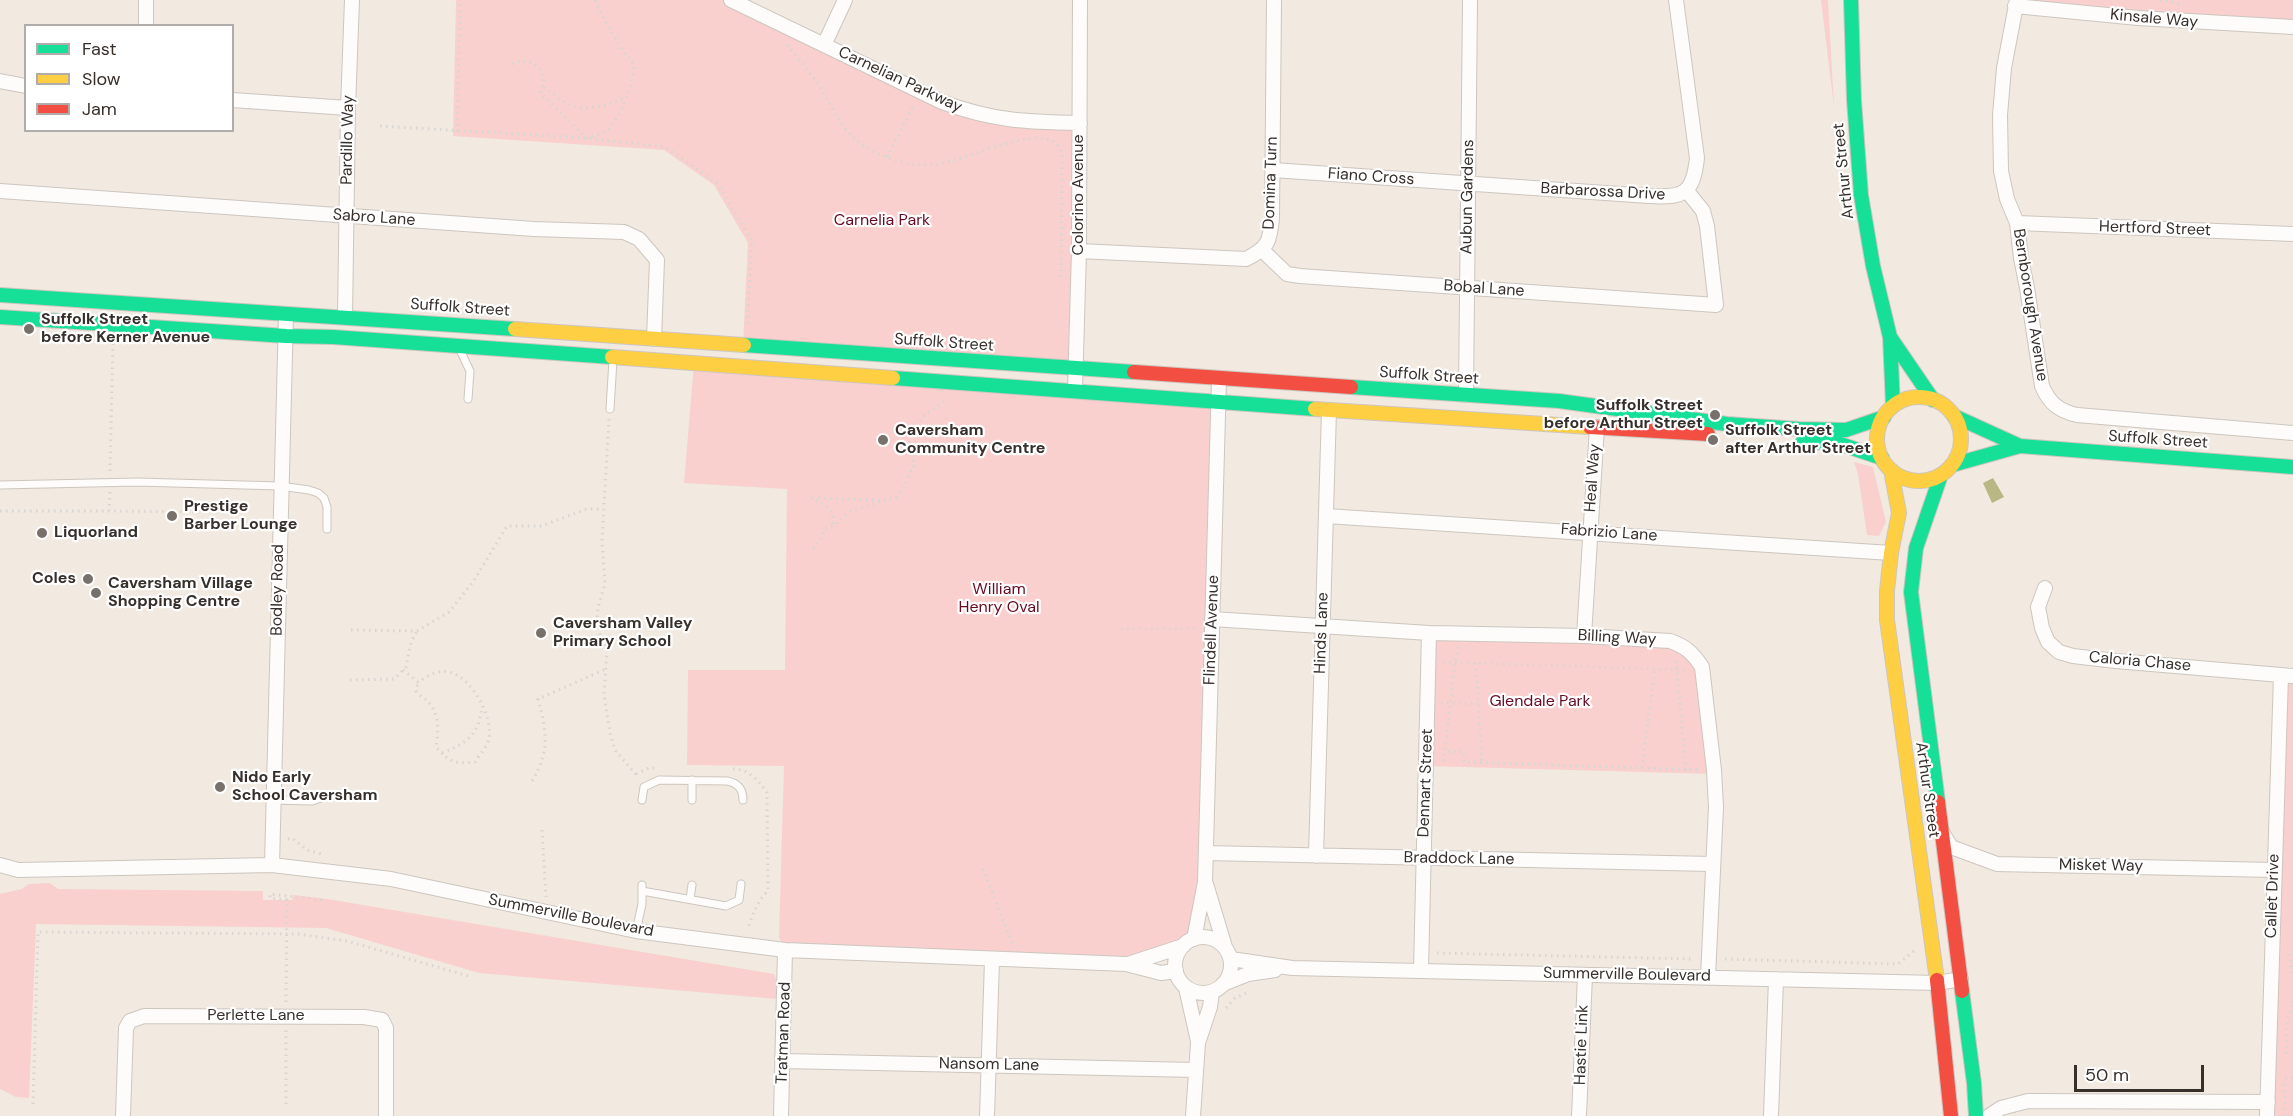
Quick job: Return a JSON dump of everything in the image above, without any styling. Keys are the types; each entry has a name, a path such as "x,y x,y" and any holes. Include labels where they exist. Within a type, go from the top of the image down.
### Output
{"street":[{"path":"146,0 146,24"},
{"name":"Pardillo Way","path":"345,317 352,0"},
{"name":"Carnelian Parkway","path":"731,0 942,102 966,111 1016,122 1080,123"},
{"path":"824,45 845,0"},
{"name":"Colorino Avenue","path":"1075,390 1079,251 1080,0"},
{"name":"Domina Turn","path":"1079,251 1223,260 1246,259 1262,250 1271,236 1274,0"},
{"name":"Aubun Gardens","path":"1466,394 1470,0"},
{"name":"Barbarossa Drive","path":"1468,183 1663,197 1688,191 1696,171 1697,158 1676,0"},
{"name":"Arthur Street","path":"1851,0 1854,100 1861,195 1873,266 1890,337 1893,406"},
{"name":"Kinsale Way","path":"2016,3 2138,18 2293,27"},
{"name":"Bernborough Avenue","path":"2016,3 2004,68 2000,115 2001,171 2007,198 2017,223 2042,386 2056,408 2077,415 2293,433"},
{"path":"0,81 22,86"},
{"path":"0,88 22,86"},
{"path":"234,100 348,108"},
{"name":"Fiano Cross","path":"1273,170 1468,183"},
{"name":"Sabro Lane","path":"0,191 634,235 647,245 657,260 654,339"},
{"name":"Bobal Lane","path":"1262,250 1287,274 1300,276 1716,305 1707,226 1703,211 1688,191"},
{"name":"Hertford Street","path":"2017,223 2293,234"},
{"name":"Suffolk Street","path":"0,295 1466,394 1799,429 1846,430 1884,417"},
{"name":"Bodley Road","path":"272,865 286,315"},
{"path":"0,317 286,336 333,337 1329,410 1840,444 1882,458"},
{"name":"Arthur Street","path":"1890,337 1933,400"},
{"name":"Flindell Avenue","path":"1188,942 1205,882 1220,379"},
{"path":"1912,398 1933,400 1954,416 1961,436 1960,446 1952,465 1941,475 1924,481 1915,481 1891,470 1882,458 1878,433 1884,417 1893,406 1912,398"},
{"name":"Hinds Lane","path":"1316,856 1329,410"},
{"name":"Suffolk Street","path":"1954,416 2020,446"},
{"name":"Heal Way","path":"1584,636 1596,427"},
{"name":"Suffolk Street","path":"1952,465 2020,446 2293,467"},
{"name":"Arthur Street","path":"1891,470 1899,513 1891,553 1887,620 1936,983 1951,1116"},
{"name":"Arthur Street","path":"1941,475 1916,548 1911,592 1974,1083 1976,1116"},
{"name":"Fabrizio Lane","path":"1326,516 1891,553"},
{"name":"Caloria Chase","path":"2044,588 2038,607 2042,628 2048,642 2059,652 2105,660 2287,676"},
{"name":"Billing Way","path":"1212,619 1430,633 1584,636 1670,641 1683,645 1702,667 1714,770 1716,807 1708,977"},
{"name":"Dennart Street","path":"1421,970 1430,633"},
{"name":"Callet Drive","path":"2268,1109 2273,870 2287,676"},
{"name":"Misket Way","path":"1942,830 1951,847 1997,864 2273,870"},
{"name":"Braddock Lane","path":"1206,853 1712,864"},
{"name":"Summerville Boulevard","path":"0,865 18,870 272,865 391,879 636,930 785,950 1126,964 1161,973 1176,971"},
{"name":"Summerville Boulevard","path":"0,876 18,870"},
{"name":"Flindell Avenue","path":"1205,882 1228,953"},
{"path":"1193,1116 1198,1043 1218,988 1230,973 1228,953 1207,938 1188,942 1176,957 1176,971 1181,983 1186,988 1199,993 1218,988"},
{"name":"Summerville Boulevard","path":"1126,964 1188,942"},
{"name":"Tratman Road","path":"781,1116 785,950"},
{"name":"Summerville Boulevard","path":"1228,953 1292,968"},
{"path":"987,1116 992,960"},
{"name":"Summerville Boulevard","path":"1218,988 1248,974 1292,968 1936,983 1961,979"},
{"name":"Hastie Link","path":"1579,1116 1585,975"},
{"path":"1771,1116 1776,979"},
{"path":"1186,988 1198,1043"},
{"name":"Perlette Lane","path":"123,1116 126,1028 130,1021 144,1016 364,1017 382,1020 386,1028 386,1116"},
{"name":"Nansom Lane","path":"783,1061 1196,1070"},
{"path":"1989,1116 2007,1106 2028,1101 2268,1109"}],"lane":[{"path":"459,346 470,371 468,399"},
{"path":"610,409 613,357"},
{"path":"0,485 110,482 280,486 309,490 324,498 327,507 327,530"},
{"path":"642,800 644,787 659,780 735,783 740,788 742,800"},
{"path":"692,780 692,800"},
{"path":"273,800 312,801 321,798"},
{"path":"636,930 642,888 726,906 739,900 741,884"},
{"path":"690,899 692,885"}],"path":[{"path":"457,132 460,0"},
{"path":"587,138 608,130 620,112 632,78 633,65 607,25 595,0"},
{"path":"788,45 820,86 840,122 852,137 863,146 887,157 911,164 933,165 1020,141 1044,139 1056,144 1062,153 1061,283"},
{"path":"512,64 519,61 533,62 543,73 544,87 540,93 587,138"},
{"path":"544,87 566,103 579,107 597,106 626,97"},
{"path":"887,157 915,103"},
{"path":"380,126 587,138 665,147 717,183 752,241 747,332"},
{"path":"109,511 113,338"},
{"path":"813,549 825,529 836,524 851,511 889,500 902,491 915,463 911,457 914,451 908,448 922,417 936,405 950,399"},
{"path":"610,409 602,541 605,583 600,597 597,620 607,650 605,713 615,750 646,785"},
{"path":"833,524 833,516 829,509 812,498 889,500"},
{"path":"350,680 394,679 406,667 411,642 417,631 449,612 473,582 507,526 541,526 587,510 603,510"},
{"path":"0,511 225,512"},
{"path":"1121,629 1200,629"},
{"path":"351,630 417,631"},
{"path":"1443,761 1459,646"},
{"path":"1441,662 1689,670"},
{"path":"1476,663 1482,763"},
{"path":"532,781 542,765 547,738 538,699 606,669"},
{"path":"1642,768 1655,669"},
{"path":"403,670 418,682"},
{"path":"1678,670 1686,770"},
{"path":"443,672 453,673 476,692 487,715 489,738 475,762 461,764 447,759 436,747 436,714 429,702 419,696 416,691 418,682 429,675 443,672"},
{"path":"1450,703 1479,704"},
{"path":"441,753 460,746 470,737 478,726 482,705"},
{"path":"1444,751 1464,752 1464,762 1714,770"},
{"path":"636,775 649,768 660,768"},
{"path":"730,769 742,769 759,781 767,793 768,891 754,910 748,928"},
{"path":"542,830 547,911"},
{"path":"274,842 292,838 307,850 326,855 323,871"},
{"path":"983,868 1013,945"},
{"path":"287,934 287,900 270,898 270,894 321,900 322,895"},
{"path":"33,1104 39,932 287,934 347,941 472,977"},
{"path":"1421,952 1899,964 1916,950"},
{"path":"2286,1055 2288,1022 2293,1002"},
{"path":"2285,1116 2285,1078 2293,1078"}],"green space":[{"name":"Carnelia Park","path":"456,0 731,0 966,111 1080,123 1076,369 743,345 748,243 714,185 664,150 453,136"},
{"path":"1821,0 1828,0 1834,107"},
{"path":"2017,0 2293,0 2293,27"},
{"name":"William Henry Oval","path":"694,363 1218,401 1205,882 1188,942 1126,964 785,950 779,937 784,766 687,765 688,670 785,670 787,489 684,483"},
{"path":"1854,462 1873,467 1886,522 1879,536 1867,535 1858,474"},
{"name":"Glendale Park","path":"1429,633 1670,641 1694,655 1714,774 1426,766"},
{"path":"2281,676 2293,676 2293,1116 2268,1116"},
{"path":"50,883 58,889 263,891 263,900 292,900 294,895 327,899 774,974 777,982 777,999 479,973 326,928 36,924 29,1098 16,1097 0,1089 0,894 22,889 29,884"}],"shaded area":[{"path":"1993,478 2004,497 1992,503 1983,483"}],"traffic: fast":[{"path":"1851,0 1854,100 1861,195 1873,266 1890,337 1893,406"},
{"path":"0,295 515,329"},
{"path":"0,317 612,357"},
{"path":"1890,337 1933,400"},
{"path":"744,345 1134,372"},
{"path":"893,378 1315,409"},
{"path":"1351,387 1559,401 1727,424 1799,429 1846,430 1884,417"},
{"path":"1954,416 2020,446 2293,467"},
{"path":"1803,441 1840,444 1882,458"},
{"path":"1952,465 2020,446"},
{"path":"1938,802 1911,592 1916,548 1941,475"},
{"path":"1962,991 1976,1116"}],"traffic: slow":[{"path":"515,329 744,345"},
{"path":"612,357 893,378"},
{"path":"1919,397 1942,404 1954,416 1961,439 1954,462 1942,474 1919,481 1896,474 1884,462 1877,439 1884,416 1896,404 1919,397"},
{"path":"1315,409 1590,427"},
{"path":"1891,470 1899,513 1891,553 1887,620 1937,980"}],"traffic: jam":[{"path":"1134,372 1351,387"},
{"path":"1590,427 1708,434"},
{"path":"1938,802 1962,991"},
{"path":"1937,980 1951,1116"}],"place":[{"name":"Suffolk Street before Kerner Avenue","path":"29,329"},
{"name":"Suffolk Street before Arthur Street","path":"1715,415"},
{"name":"Caversham Community Centre","path":"883,440"},
{"name":"Suffolk Street after Arthur Street","path":"1713,440"},
{"name":"Prestige Barber Lounge","path":"172,516"},
{"name":"Liquorland","path":"42,533"},
{"name":"Coles","path":"88,579"},
{"name":"Caversham Village Shopping Centre","path":"96,593"},
{"name":"Caversham Valley Primary School","path":"541,633"},
{"name":"Nido Early School Caversham","path":"220,787"}]}
